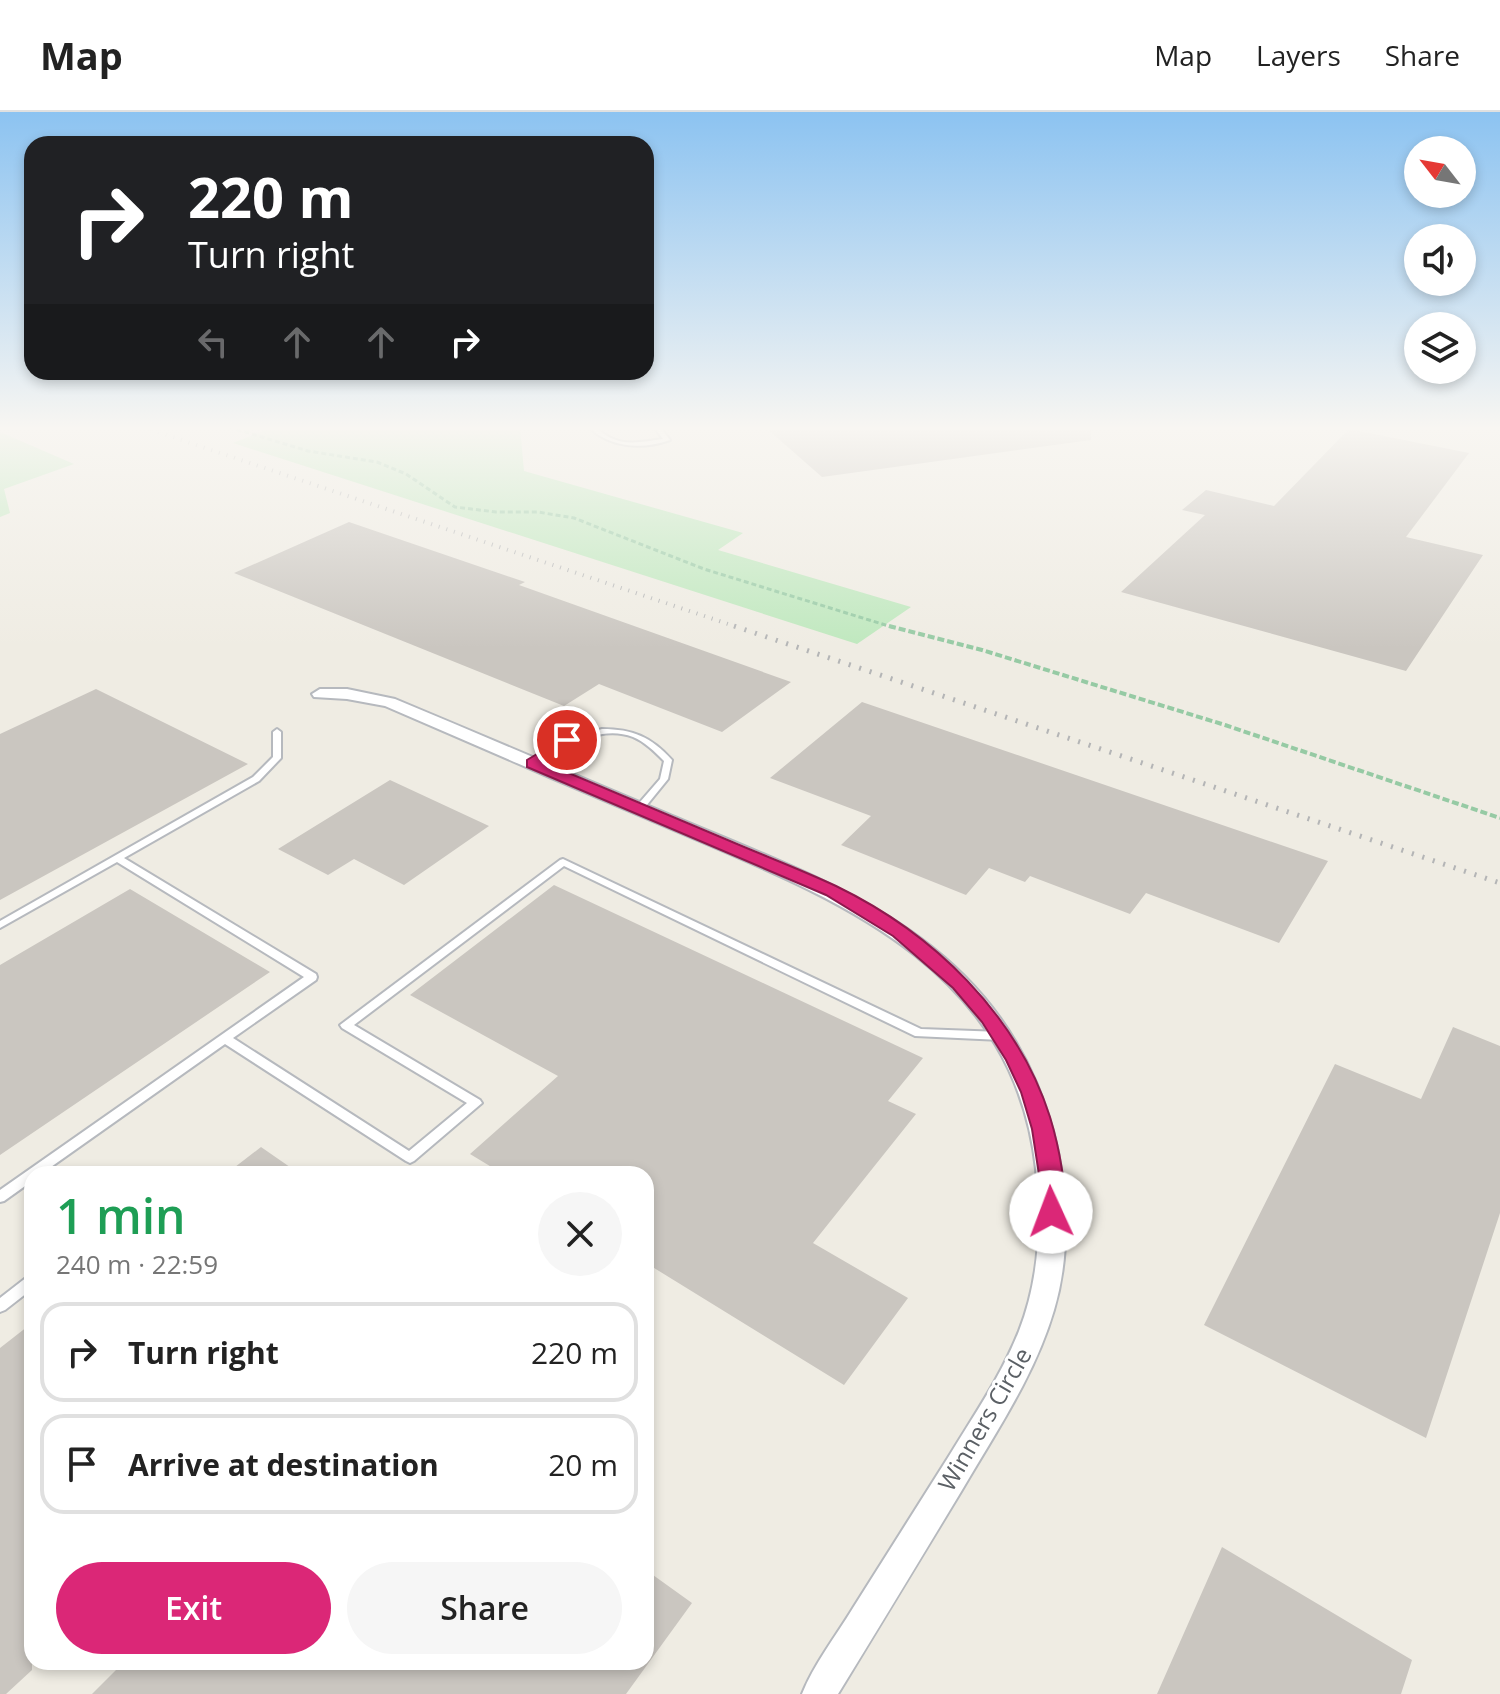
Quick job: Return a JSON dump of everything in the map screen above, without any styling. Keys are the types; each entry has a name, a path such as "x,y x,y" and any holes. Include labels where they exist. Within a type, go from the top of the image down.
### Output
{"street":[{"name":"Winners Circle","path":"320,694 347,694 389,702 832,891 878,917 921,948 960,983 1001,1036 1031,1092 1043,1129 1051,1181 1052,1242 1042,1300 1028,1345 1006,1390 819,1694"}],"lane":[{"path":"0,925 256,779 277,758 277,732"},
{"path":"533,763 567,740 592,732 630,733 653,743 668,760 664,779 639,809"},
{"path":"43,1166 312,977 117,858"},
{"path":"225,1038 410,1158 476,1103 346,1025 563,862 919,1033 1001,1036"},
{"path":"0,1197 24,1180"},
{"path":"0,1306 24,1287"}],"path":[{"path":"446,501 455,507 496,512 538,512 574,518 704,569 1209,720 1500,818"}],"green space":[{"path":"0,501 7,501 10,513 0,517"},
{"path":"413,501 629,501 743,533 718,550 911,607 857,644"}],"building":[{"path":"1193,501 1252,501 1274,506 1279,501 1433,501 1406,537 1483,555 1406,671 1121,592 1205,515 1182,510"},
{"path":"349,522 525,582 519,585 791,682 722,732 599,684 564,706 234,573"},
{"path":"96,689 248,764 0,900 0,734"},
{"path":"862,702 1328,861 1279,943 1146,893 1130,914 1030,876 1025,882 989,868 966,895 841,845 871,816 770,778"},
{"path":"390,780 489,826 404,885 354,859 328,875 278,849"},
{"path":"554,885 923,1058 888,1101 916,1114 813,1243 908,1298 844,1385 654,1268 654,1166 490,1166 470,1154 558,1076 410,995"},
{"path":"130,889 270,972 0,1155 0,965"},
{"path":"1453,1027 1500,1046 1500,1213 1426,1438 1204,1325 1335,1064 1421,1099"},
{"path":"261,1147 288,1166 236,1166"},
{"path":"24,1329 24,1670 32,1670 6,1694 0,1694 0,1348"},
{"path":"1222,1547 1412,1660 1401,1694 1157,1694"},
{"path":"654,1576 692,1603 654,1655"},
{"path":"116,1670 643,1670 626,1694 92,1694"}],"railway":[{"path":"362,501 740,628"},
{"path":"734,626 1500,883"}],"route":[{"path":"567,740 533,763 832,891 899,932 960,983 989,1017 1016,1058 1031,1092 1043,1129 1051,1181 1051,1212"}]}
